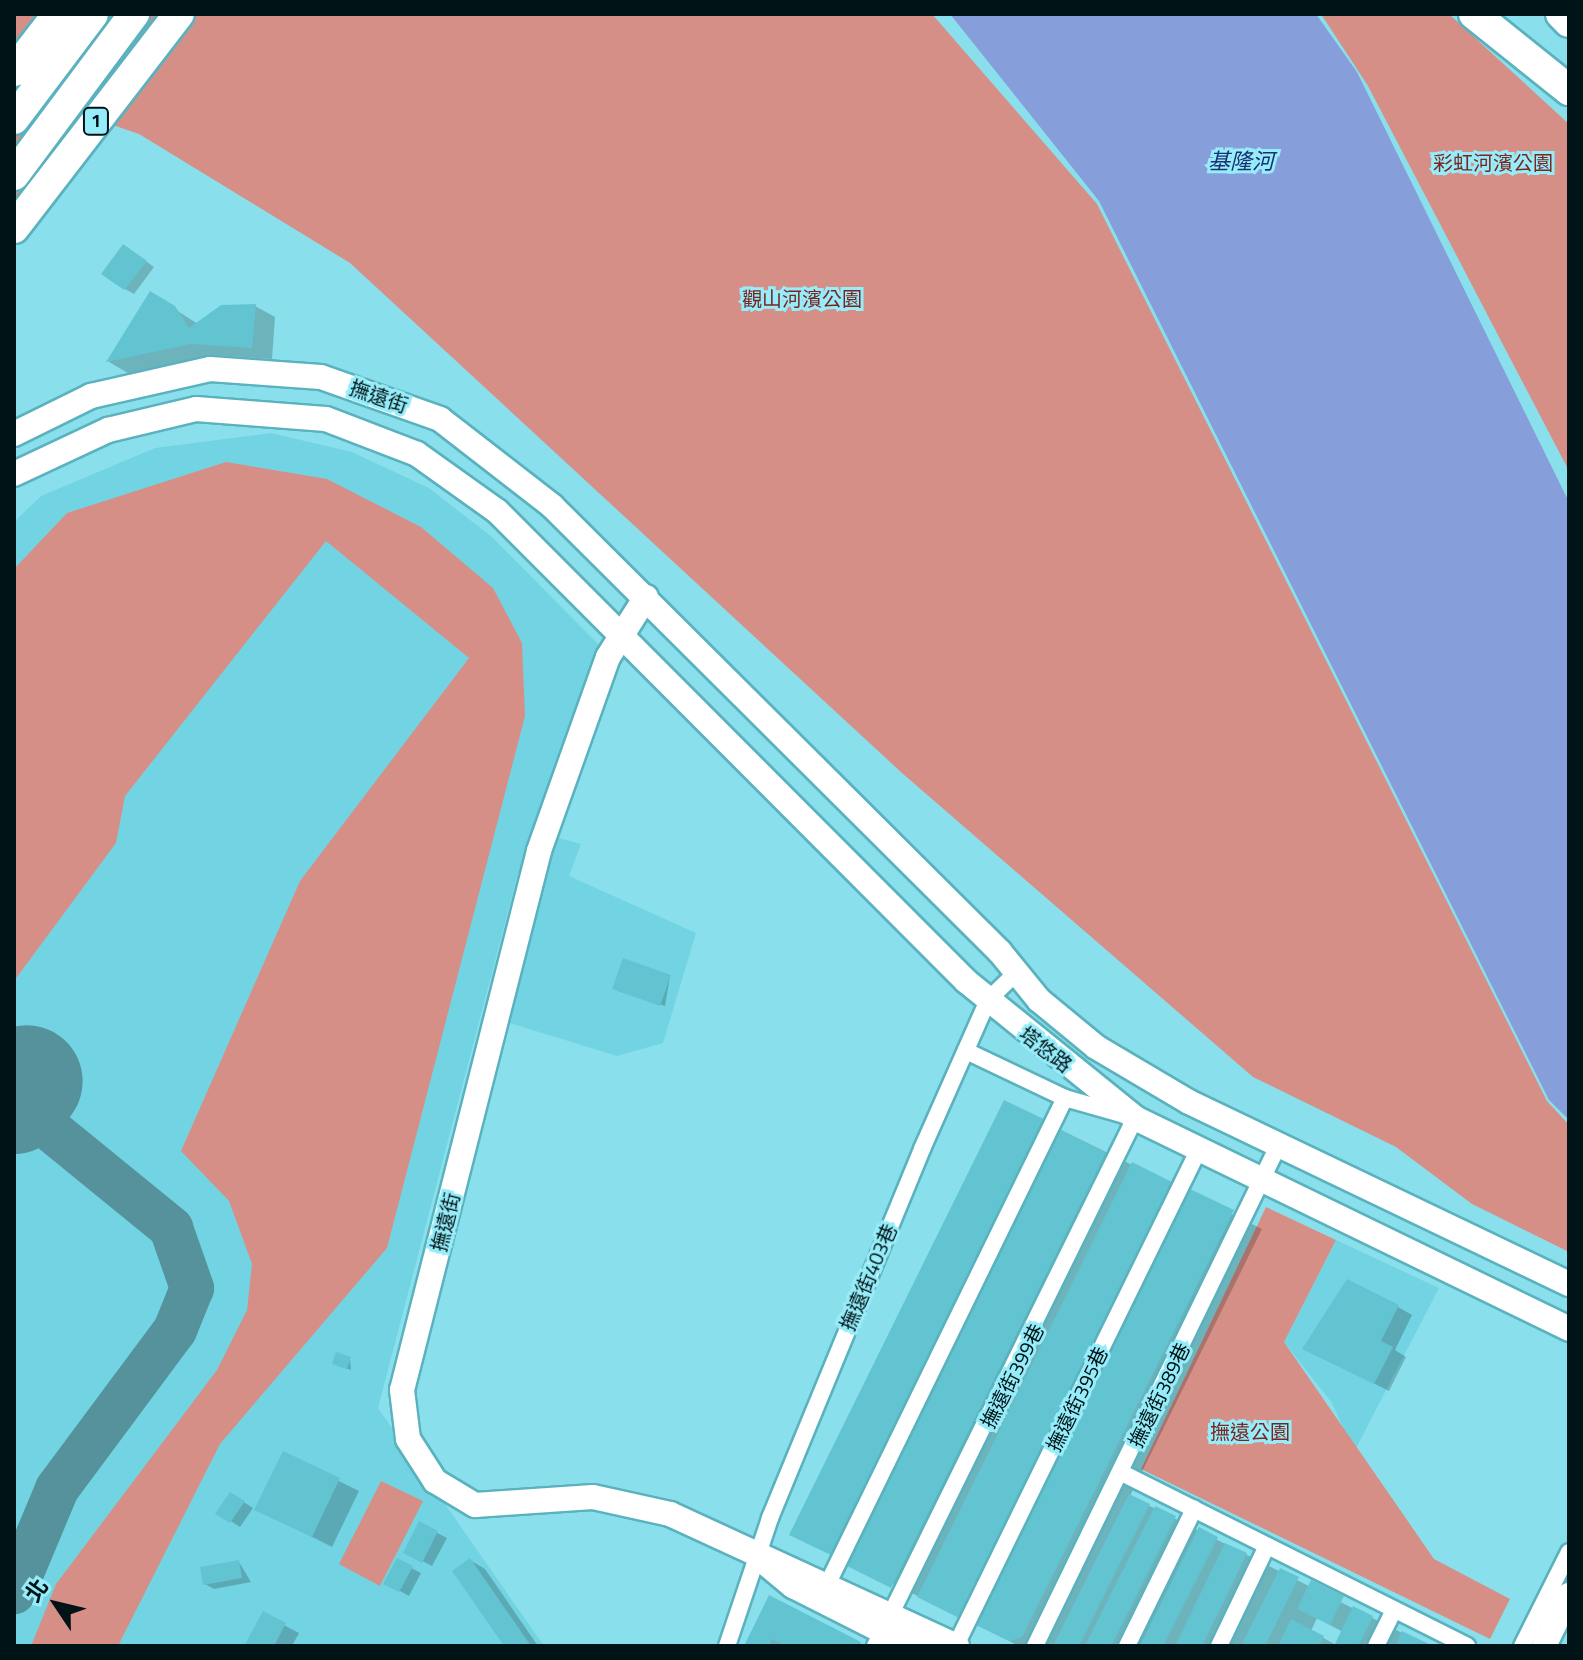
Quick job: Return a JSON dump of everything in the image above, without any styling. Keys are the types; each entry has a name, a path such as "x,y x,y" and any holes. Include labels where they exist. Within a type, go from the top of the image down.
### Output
{"highway":[{"path":"14,46 38,14"},
{"path":"14,71 58,14"},
{"path":"14,119 93,14"},
{"name":"1","path":"14,175 134,14"},
{"name":"1","path":"14,228 179,14"},
{"path":"1474,14 1569,88"},
{"path":"1501,14 1569,88"},
{"path":"1561,14 1569,22"}],"main road":[{"name":"撫遠街","path":"14,434 138,381 210,369 321,377 440,419 504,463 646,597 622,632 556,791 539,851 402,1390 408,1439 435,1481 475,1505 627,1502 828,1583 883,1630 956,1646"},
{"name":"撫遠街","path":"14,474 78,441 170,413 280,411 326,419 417,454 461,482 622,632"},
{"name":"塔悠路","path":"646,597 1017,972 1096,1047 1189,1102 1280,1142 1569,1284"},
{"name":"塔悠路","path":"622,632 988,1000 1135,1118 1197,1153 1569,1329"},
{"name":"撫遠街","path":"760,1557 793,1586 912,1646"},
{"path":"1544,1646 1569,1595"}],"street":[{"path":"988,1000 1017,972"},
{"name":"撫遠街403巷","path":"727,1646 857,1302 988,1000"},
{"path":"966,1051 1065,1098 1135,1118"},
{"path":"828,1583 1065,1098"},
{"name":"撫遠街399巷","path":"883,1630 1135,1118"},
{"name":"撫遠街389巷","path":"1035,1646 1122,1473 1280,1142"},
{"name":"撫遠街395巷","path":"956,1646 1197,1153"},
{"path":"1122,1473 1467,1646"},
{"path":"1127,1646 1194,1509"},
{"path":"1219,1646 1267,1546"},
{"path":"1522,1646 1569,1552"},
{"path":"1376,1646 1394,1610"}],"shaded area":[{"path":"271,433 352,452 429,488 492,537 600,646 517,877 378,1408 544,1646 14,1646 14,522 41,496 155,448"},
{"path":"555,837 581,844 569,876 696,933 663,1043 617,1056 503,1021"},
{"path":"1336,1240 1439,1288 1354,1452 1332,1403 1284,1342"}],"green space":[{"name":"觀山河濱公園","path":"14,14 932,14 1097,204 1547,1101 1569,1125 1569,1252 1472,1204 1396,1147 1253,1077 902,773 350,263 139,134 101,121 14,202"},
{"name":"彩虹河濱公園","path":"1321,14 1449,14 1569,124 1569,471 1368,86"},
{"path":"226,462 327,479 421,527 493,588 522,643 525,716 387,1248 220,1444 118,1646 31,1646 56,1584 217,1370 247,1310 252,1264 229,1201 181,1151 300,881 469,658 326,541 125,796 116,843 14,981 14,569 67,513"},
{"name":"撫遠公園","path":"1266,1207 1336,1240 1284,1342 1434,1559 1510,1599 1490,1639 1141,1469"},
{"path":"381,1481 423,1501 380,1586 339,1564"}],"water":[{"name":"基隆河","path":"950,14 1316,14 1357,72 1569,502 1569,1120 1549,1100 1099,201"}],"building":[{"path":"123,244 147,261 124,290 101,274"},
{"path":"150,291 175,306 189,328 221,305 256,304 252,348 191,344 106,362"},
{"path":"623,958 671,975 660,1006 612,989"},
{"path":"1004,1100 1050,1122 835,1557 789,1535"},
{"path":"1060,1130 1106,1153 891,1588 845,1565"},
{"path":"1132,1162 1178,1185 963,1620 917,1597"},
{"path":"1188,1188 1234,1210 1022,1637 1010,1641 972,1623"},
{"path":"1347,1279 1399,1305 1381,1341 1393,1347 1374,1384 1302,1349"},
{"path":"336,1352 351,1357 347,1369 332,1364"},
{"path":"283,1451 340,1478 312,1537 254,1510"},
{"path":"230,1492 245,1501 230,1523 215,1514"},
{"path":"1129,1494 1150,1504 1079,1646 1053,1646"},
{"path":"1155,1506 1176,1516 1111,1646 1085,1646"},
{"path":"419,1521 438,1531 422,1563 403,1553"},
{"path":"1199,1527 1218,1537 1163,1646 1140,1646"},
{"path":"1225,1543 1247,1553 1227,1595 1202,1646 1175,1646"},
{"path":"397,1558 413,1566 399,1592 383,1584"},
{"path":"470,1558 531,1646 504,1646 452,1571"},
{"path":"239,1560 242,1578 203,1585 200,1567"},
{"path":"1280,1568 1299,1577 1266,1644 1241,1646"},
{"path":"1311,1580 1344,1596 1330,1625 1297,1609"},
{"path":"769,1595 861,1642 859,1646 785,1646 772,1639 769,1646 744,1646"},
{"path":"1353,1606 1373,1616 1365,1633 1358,1646 1334,1646"},
{"path":"263,1611 286,1623 274,1646 244,1646"},
{"path":"1291,1619 1324,1636 1319,1646 1279,1644"},
{"path":"1402,1631 1433,1646 1395,1646"}],"taxiway":[{"path":"14,1100 171,1228 192,1288 175,1330 57,1489 14,1592"}],"runway":[{"path":"14,1098 27,1081"}]}
